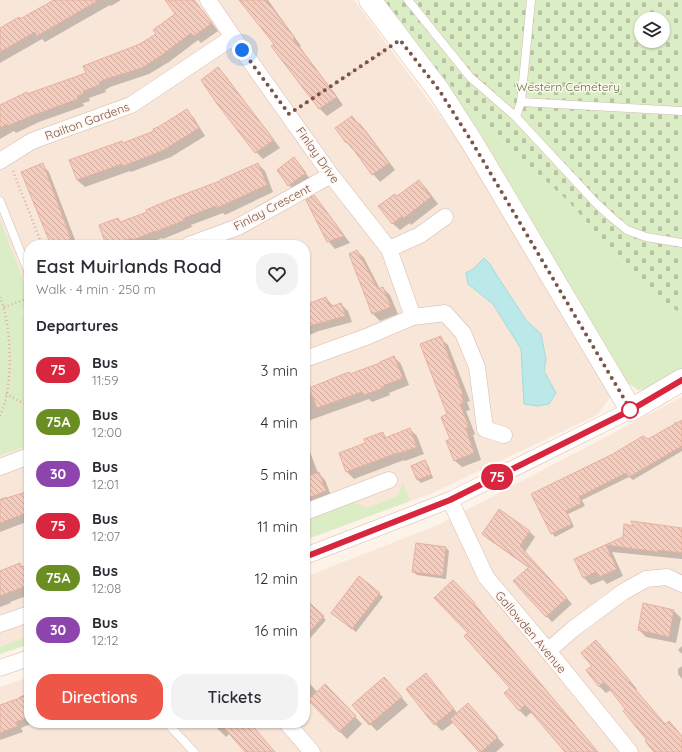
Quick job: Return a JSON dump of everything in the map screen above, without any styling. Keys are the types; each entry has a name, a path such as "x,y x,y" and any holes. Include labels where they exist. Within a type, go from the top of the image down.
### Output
{"street":[{"name":"Finlay Drive","path":"208,0 232,37 331,174 389,249 413,316"},
{"path":"370,0 439,90 472,142 631,410"},
{"name":"Railton Gardens","path":"4,159 32,141 131,105 232,37"},
{"name":"Finlay Crescent","path":"203,240 238,227 331,174"},
{"path":"389,249 420,235 445,217"},
{"path":"310,357 366,337 413,316 445,313 463,332 477,367 485,429 504,435"},
{"path":"310,554 450,500 631,410 682,380"},
{"path":"0,467 24,458"},
{"path":"310,510 389,480"},
{"name":"Gallowden Avenue","path":"450,500 486,578 548,651 630,752"},
{"path":"548,651 573,629 623,592 646,579 667,577 682,584"},
{"path":"0,624 24,616"},
{"path":"0,668 24,660"},
{"path":"291,728 312,752"}],"lane":[{"path":"408,0 470,77 516,117 594,202 627,230 646,237 682,243"},
{"path":"516,117 521,102 531,0"},
{"path":"521,102 682,111"},
{"path":"0,201 24,261"},
{"path":"172,728 194,752"}],"path":[{"path":"289,114 400,40"},
{"path":"4,159 40,240"},
{"path":"0,297 4,307 11,362 3,409 0,416"},
{"path":"4,307 24,300"},
{"path":"6,394 24,403"}],"shaded area":[{"path":"0,0 354,0 474,162 602,379 610,398 597,415 435,492 310,538 310,240 24,240 24,646 0,654"},
{"path":"682,397 682,752 0,752 0,687 24,679 24,728 310,728 310,575 440,524"}],"green space":[{"name":"Western Cemetery","path":"384,0 682,0 682,313 661,303 619,259 568,201 488,129 439,72"},
{"path":"439,72 488,129 568,201 619,259 661,303 682,313 682,370 647,389 638,390 625,381"},
{"path":"0,220 24,281 24,310 21,311 24,318 24,447 0,455"},
{"path":"403,483 410,501 310,538 310,516 350,501 368,508 398,496"},
{"path":"24,638 24,646 0,654 0,647"}],"water":[{"path":"484,258 490,264 526,320 541,334 546,359 544,371 556,393 549,404 537,406 524,404 521,349 493,304 468,284 466,273 473,269"}],"building":[{"path":"54,0 99,0 37,36 35,32 0,52 0,28 19,17 20,19"},
{"path":"165,0 194,0 212,23 194,36 191,33 142,68 103,80 99,83 100,85 83,91 84,94 77,96 78,99 8,126 7,124 0,128 0,105 27,92 27,94 86,73 83,66 140,44 156,34 153,30 175,14"},
{"path":"239,0 266,0 295,38 293,39 337,97 319,109 271,46 274,44"},
{"path":"218,67 274,140 255,153 215,101 201,80"},
{"path":"187,109 199,128 164,150 123,166 122,164 77,180 69,160 122,141 123,143 154,131 153,129"},
{"path":"352,116 358,124 360,124 389,163 372,175 351,146 347,142 346,143 335,128"},
{"path":"294,157 306,173 288,186 277,170"},
{"path":"43,163 71,239 49,240 21,172"},
{"path":"258,163 267,185 217,208 216,206 184,218 185,220 133,240 132,238 127,240 104,240 99,225 118,218 120,222 147,212 146,210"},
{"path":"419,180 431,197 404,218 402,216 392,224 378,206 395,194 397,196"},
{"path":"314,195 344,236 327,242 306,200"},
{"path":"357,250 378,289 383,287 391,307 372,314 349,254"},
{"path":"326,297 330,307 341,303 346,316 310,326 310,303"},
{"path":"441,336 463,394 461,395 464,403 460,404 469,427 466,428 474,453 454,461 446,441 450,439 441,417 447,414 420,344"},
{"path":"394,356 403,378 364,395 362,392 317,408 310,388 349,372 350,374"},
{"path":"682,420 682,446 629,477 626,473 579,497 582,503 566,511 572,524 551,534 531,494 613,454 643,436 648,439"},
{"path":"410,428 417,447 346,472 339,453 365,443 364,439 383,432 385,438"},
{"path":"425,460 431,475 417,480 411,466"},
{"path":"319,472 326,491 310,497 310,475"},
{"path":"24,493 24,514 0,523 0,500"},
{"path":"499,509 530,531 520,546 567,598 546,617 513,581 529,567 482,534"},
{"path":"631,521 682,528 682,553 658,550 658,552 606,545 617,569 599,577 596,572 583,578 574,559 623,537 624,524 633,526"},
{"path":"416,543 446,547 443,576 412,572"},
{"path":"20,563 22,567 24,566 24,587 0,596 0,571"},
{"path":"359,576 380,593 352,629 331,613"},
{"path":"453,580 475,603 474,604 598,752 565,752 525,705 519,711 504,693 510,688 464,636 468,633 434,598"},
{"path":"310,603 324,616 310,631"},
{"path":"643,603 674,610 669,637 638,630"},
{"path":"596,640 665,724 669,721 682,736 682,752 654,752 645,741 647,740 623,711 625,709 604,682 599,687 586,670 592,666 581,653"},
{"path":"426,673 454,709 434,725 406,689"},
{"path":"384,677 402,697 369,725 352,705"},
{"path":"325,684 356,716 339,732 310,702 310,698"},
{"path":"24,697 24,719 16,722 18,726 0,733 0,705"},
{"path":"468,703 498,737 481,752 479,752 450,719"},
{"path":"224,728 254,728 275,752 245,752"}],"bus line":[{"name":"75","path":"310,555 450,500 631,410 682,380"}],"route":[{"path":"242,50 289,114 377,57 400,40 439,90 472,142 630,410"}]}
